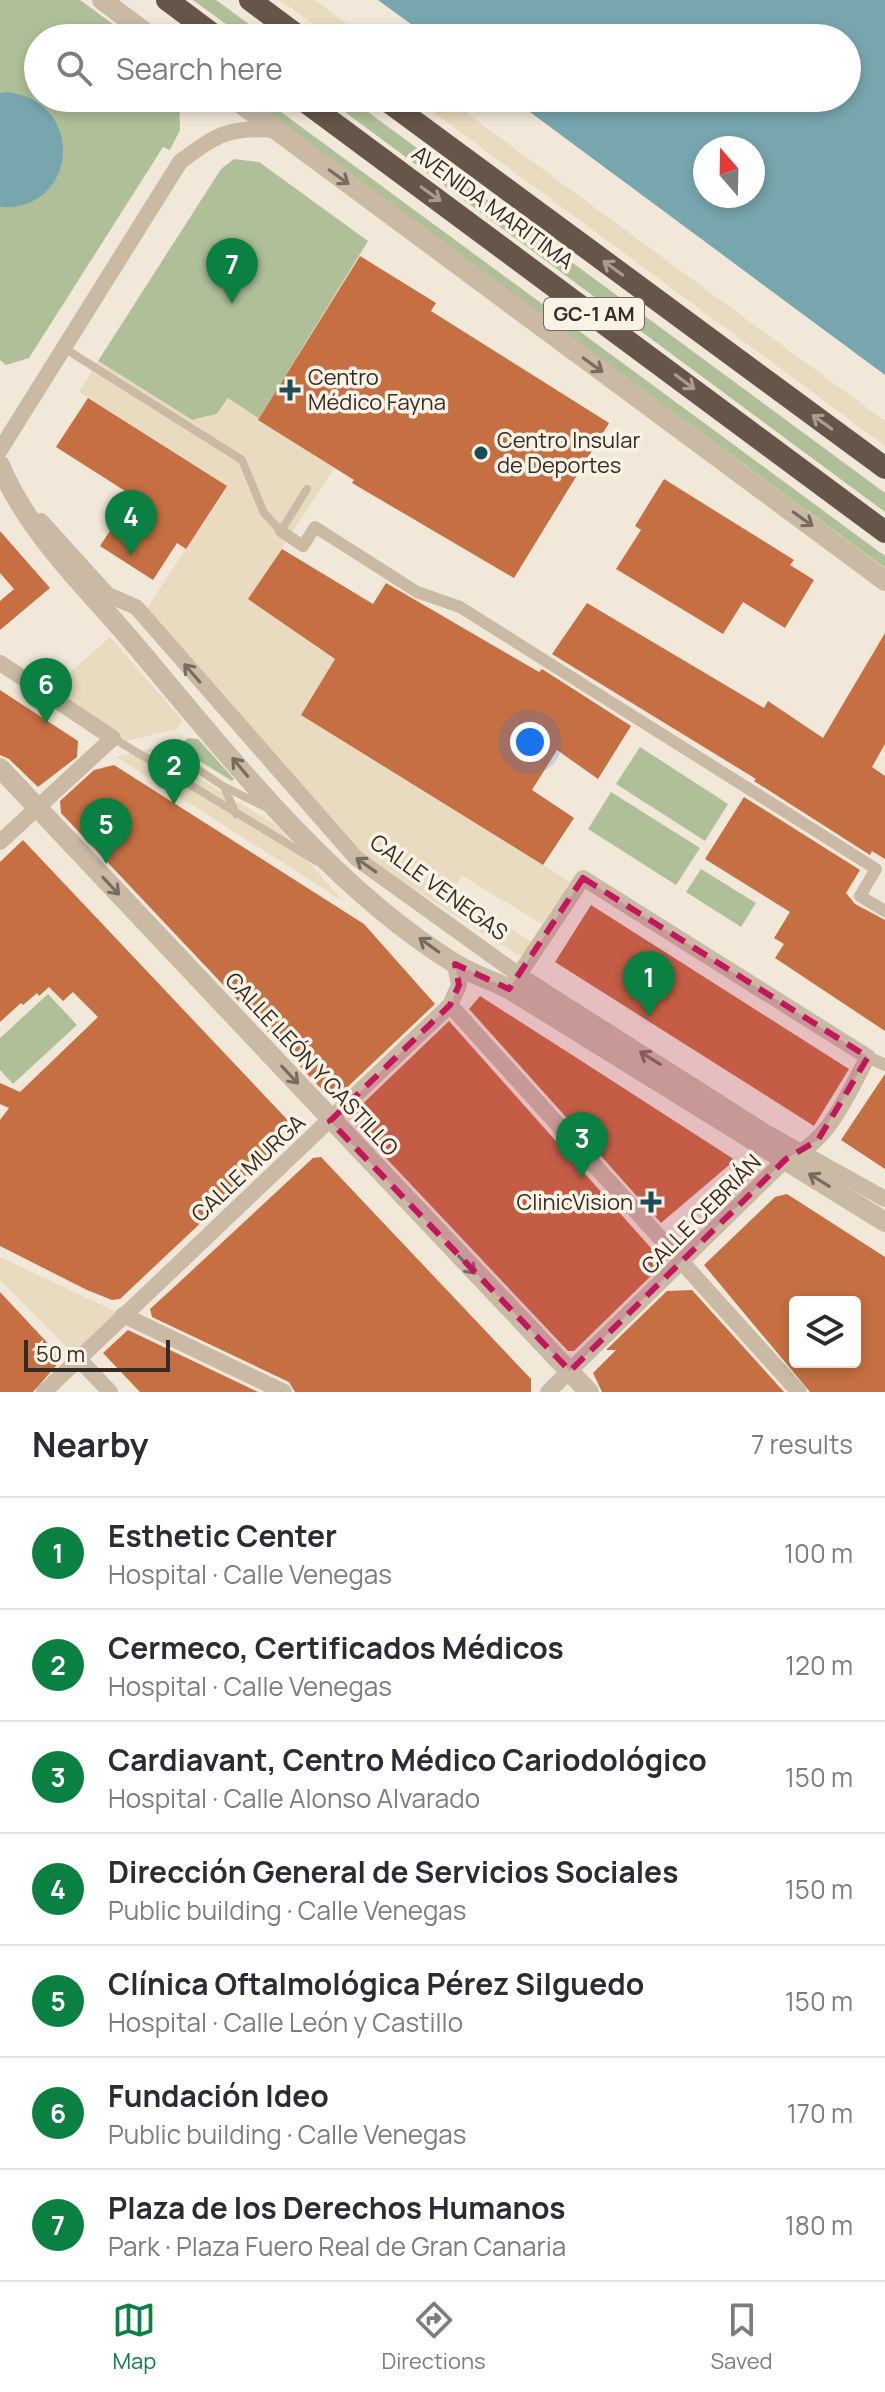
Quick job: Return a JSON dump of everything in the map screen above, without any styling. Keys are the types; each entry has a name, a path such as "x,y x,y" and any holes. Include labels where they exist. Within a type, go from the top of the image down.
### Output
{"highway":[{"path":"167,0 199,24"},
{"path":"250,0 282,24"},
{"name":"AVENIDA MARITIMA","path":"319,112 885,532"},
{"name":"AVENIDA MARITIMA","path":"402,112 885,468"}],"street":[{"path":"102,0 134,24"},
{"path":"252,112 885,581"},
{"path":"0,450 180,162 208,140 242,127 277,130"},
{"name":"CALLE VENEGAS","path":"0,465 9,486 49,545 277,811 383,910 455,964 514,982 767,1133 806,1152 885,1199"},
{"name":"CALLE VENEGAS","path":"9,486 108,595 136,607 356,858 514,982 885,1222"},
{"path":"281,531 303,546 315,527 417,592 473,615 876,869 860,896 885,911"},
{"name":"CALLE VENEGAS","path":"0,663 113,738"},
{"path":"0,842 113,738"},
{"name":"CALLE LEÓN Y CASTILLO","path":"0,768 589,1392"},
{"path":"514,982 583,878 885,1065"},
{"path":"455,964 459,985 450,1005 799,1392"},
{"name":"CALLE MURGA","path":"44,1392 450,1005"},
{"path":"806,1152 831,1121 868,1057"},
{"name":"CALLE CEBRIÁN","path":"548,1392 684,1263 786,1159 806,1152"},
{"path":"123,1315 284,1392"},
{"path":"79,1359 110,1392"}],"lane":[{"path":"64,348 242,460 264,513 281,531 307,489"},
{"name":"CALLE VENEGAS","path":"113,738 355,884"},
{"path":"173,753 259,807 277,811"},
{"path":"223,786 237,815"}],"highlighted area":[{"path":"583,878 868,1057 818,1140 786,1159 570,1371 330,1121 450,1005 459,985 455,964 509,989"}],"green space":[{"path":"0,0 80,0 113,24 24,24 24,112 179,112 180,130 170,150 163,147 29,358 6,365 0,360"},
{"path":"193,0 216,0 249,24 226,24"},
{"path":"266,112 281,112 885,556 885,568"},
{"path":"345,112 368,112 885,493 885,512"},
{"path":"234,159 259,162 368,241 258,420 228,398 217,414 192,420 98,361 221,169"},
{"path":"188,738 198,739 234,779 232,781 177,747"},
{"path":"640,747 728,804 705,841 616,784"},
{"path":"611,792 700,848 676,885 588,829"},
{"path":"701,869 756,903 741,927 686,892"},
{"path":"48,994 77,1025 13,1084 0,1070 0,1038"}],"shaded area":[{"path":"280,0 315,0 347,24 313,24"},
{"path":"433,112 465,112 885,421 885,446"},
{"path":"98,361 192,420 217,414 228,398 334,468 249,599 335,659 301,715 570,882 542,924 462,876 452,892 532,942 523,954 518,955 358,854 146,610 226,486 79,392"},
{"path":"110,637 182,720 178,729 126,741 70,705 54,687"},
{"path":"180,742 169,760 276,825 343,901 116,757"},
{"path":"0,1257 123,1315 79,1359 0,1281"}],"water":[{"path":"378,0 885,0 885,375 530,112 861,112 861,24 411,24"},
{"path":"0,93 24,97 24,112 48,112 61,135 63,156 57,176 45,193 26,204 0,207"}],"building":[{"name":"Centro Insular de Deportes","path":"360,256 436,303 431,311 609,423 514,578 352,483 354,480 258,420"},
{"path":"88,398 227,486 186,549 177,543 153,580 100,546 133,496 56,447"},
{"path":"664,479 794,560 790,565 814,580 785,628 743,602 723,634 616,569 641,530 635,526"},
{"path":"0,531 50,588 0,630 0,601 14,589 0,573"},
{"path":"282,549 373,604 386,583 539,672 542,669 631,726 598,779 557,750 532,790 574,818 543,865 301,715 335,659 248,599"},
{"path":"587,603 764,708 768,701 823,738 885,633 885,744 872,767 885,776 885,859 872,851 870,855 754,781 756,779 552,654"},
{"path":"0,690 78,741 77,757 38,787 9,759 0,755"},
{"path":"114,765 364,924 435,1004 337,1097 328,1096 61,813 60,801 94,770"},
{"path":"744,797 860,870 846,893 855,904 885,920 885,1031 775,958 784,944 774,938 790,912 705,859"},
{"path":"23,840 298,1131 120,1299 112,1300 87,1290 0,1246 0,1120 9,1108 0,1104 0,1083 20,1092 98,1017 73,992 63,1001 49,987 39,996 37,993 23,1005 21,1003 0,1022 0,862"},
{"path":"591,905 849,1069 814,1126 555,962"},
{"path":"480,996 735,1160 661,1223 469,1009"},
{"path":"449,1021 659,1257 659,1268 574,1351 568,1351 352,1122 353,1113"},
{"path":"885,1074 885,1169 841,1140"},
{"path":"321,1157 531,1379 531,1392 295,1392 289,1382 152,1317 150,1309 313,1158"},
{"path":"787,1194 885,1257 885,1392 810,1392 790,1368 861,1368 861,1296 789,1296 789,1367 704,1265 775,1197"},
{"path":"692,1290 784,1392 602,1392 593,1373 616,1350 606,1350 667,1291"},
{"path":"0,1292 55,1351 56,1366 33,1392 0,1392"},
{"path":"128,1330 258,1392 140,1392 103,1353"}],"place":[{"name":"Plaza de los Derechos Humanos","path":"232,304"},
{"name":"Centro Médico Fayna","path":"290,390"},
{"name":"Centro Insular de Deportes","path":"481,453"},
{"name":"Dirección General de Servicios Sociales","path":"131,556"},
{"name":"Fundación Ideo","path":"46,724"},
{"name":"Cermeco, Certificados Médicos","path":"174,805"},
{"name":"Clínica Oftalmológica Pérez Silguedo","path":"106,864"},
{"name":"Esthetic Center","path":"649,1017"},
{"name":"Cardiavant, Centro Médico Cariodológico","path":"582,1178"},
{"name":"ClinicVision","path":"651,1202"}]}
